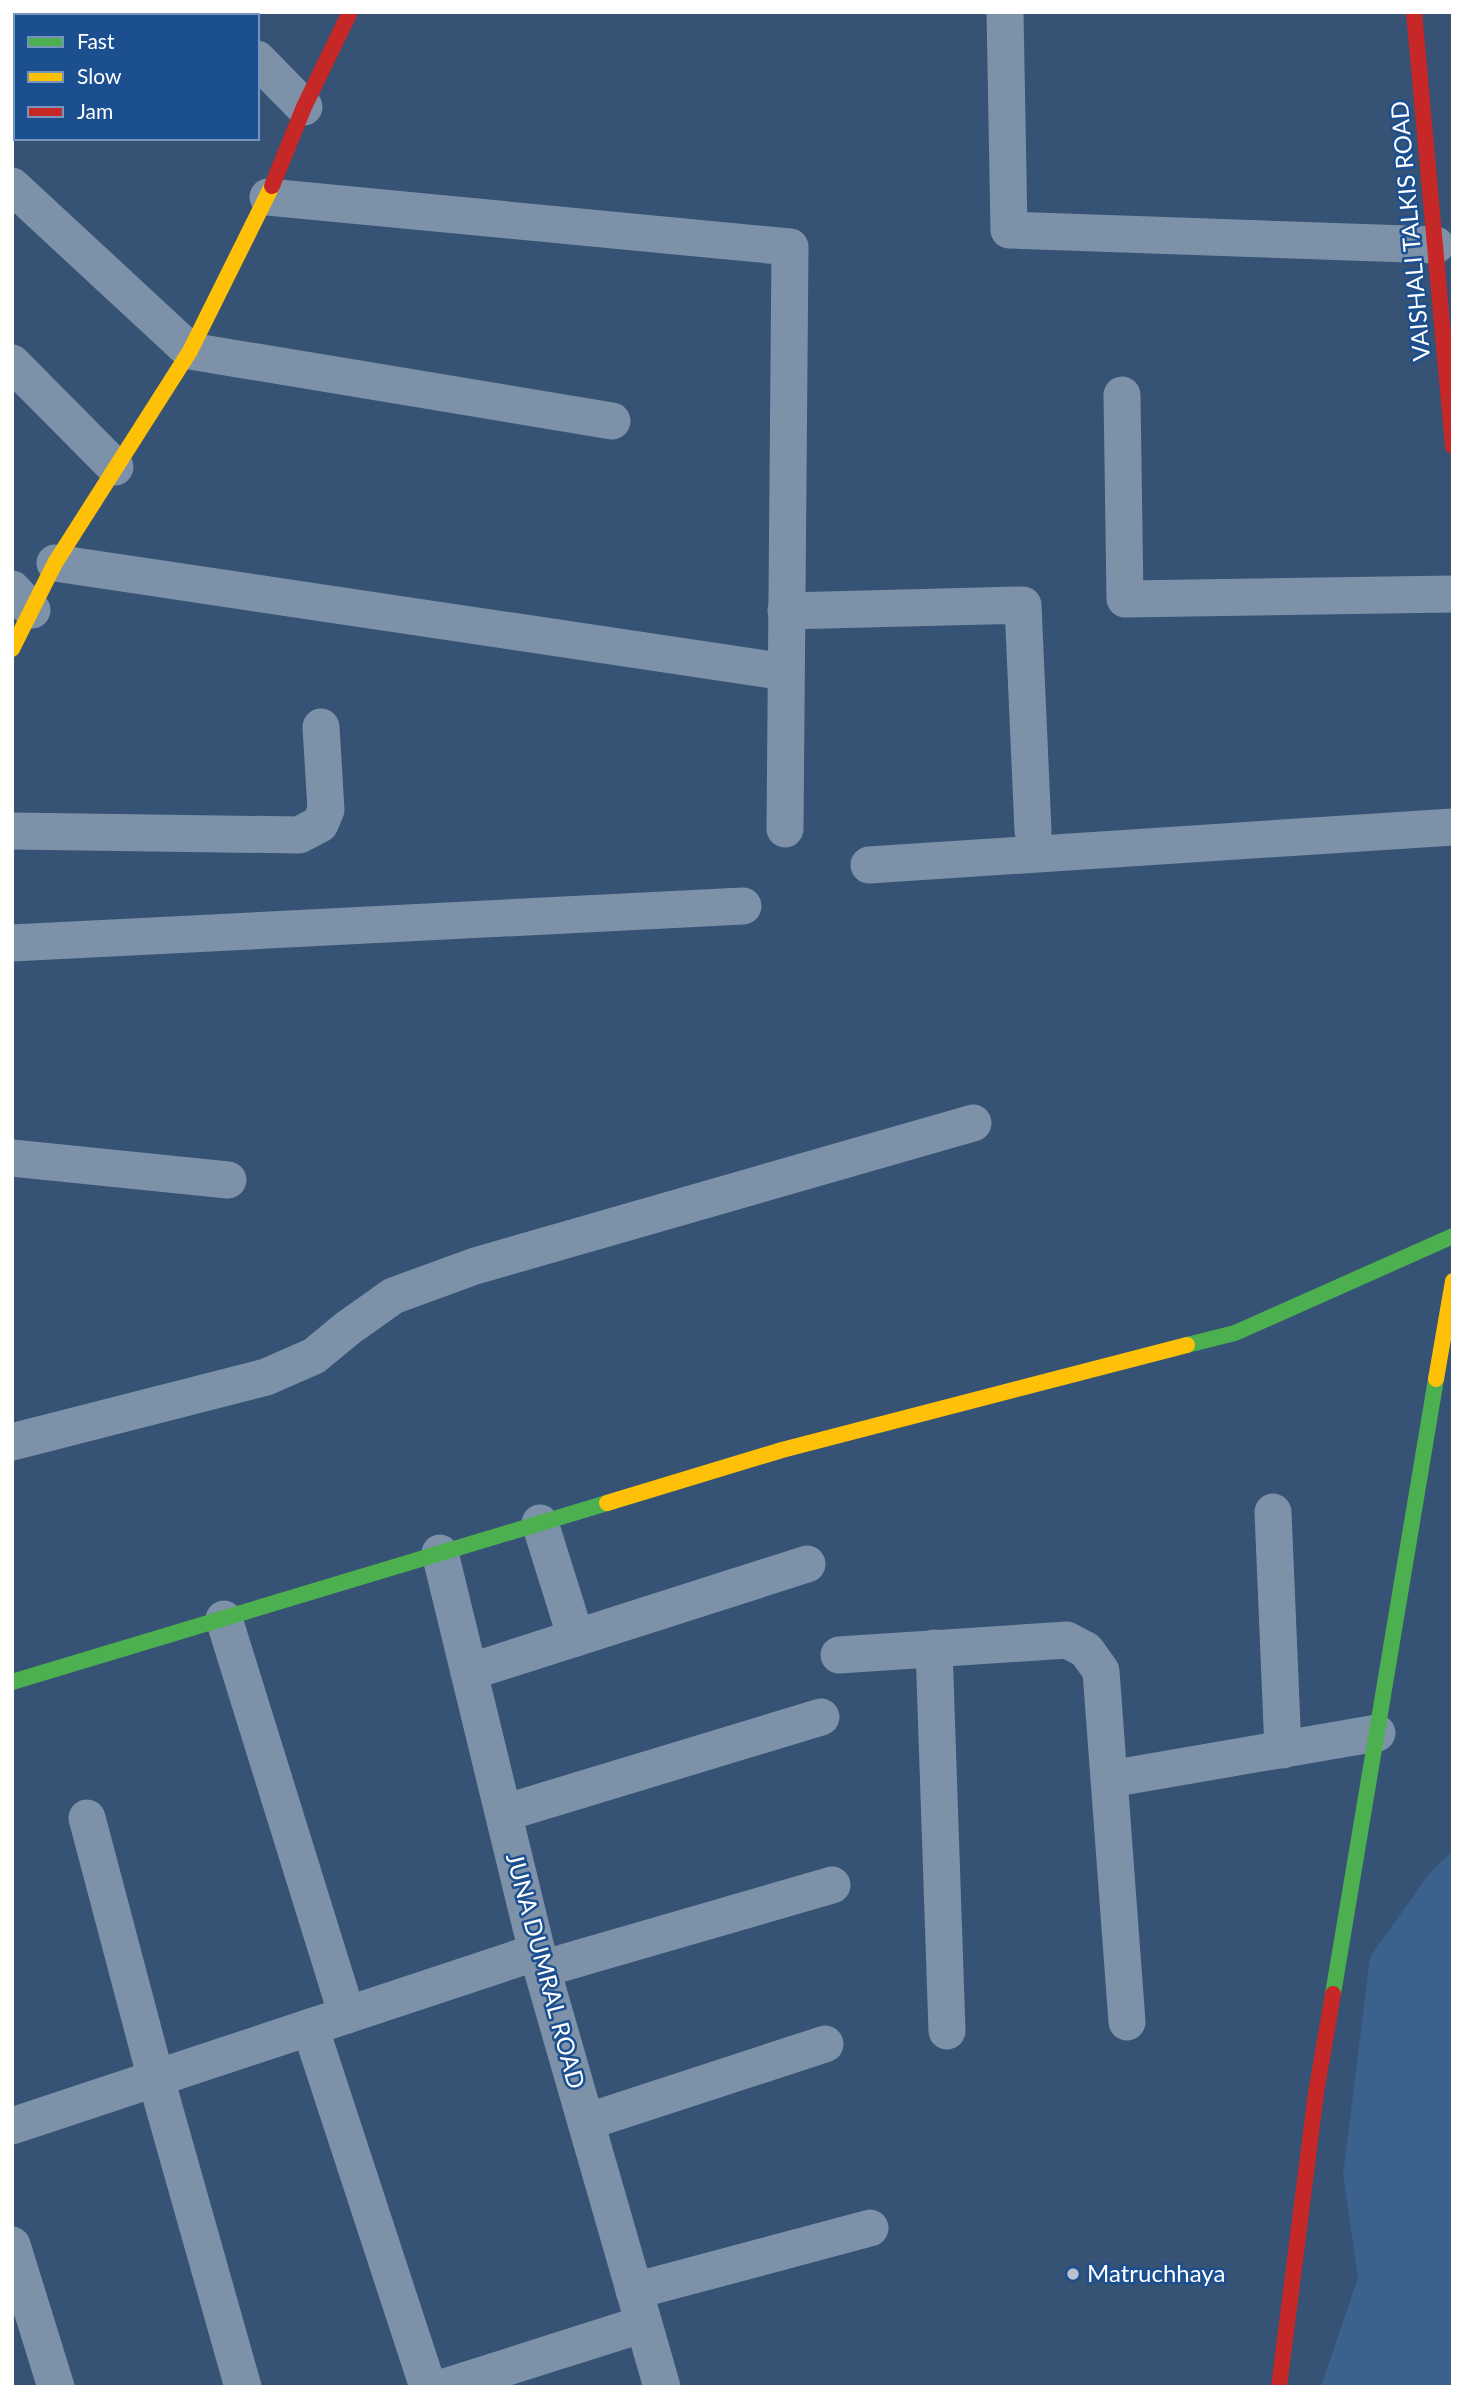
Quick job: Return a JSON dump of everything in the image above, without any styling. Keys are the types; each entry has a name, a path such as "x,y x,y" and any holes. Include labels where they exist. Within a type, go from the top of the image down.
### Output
{"main road":[{"path":"12,649 22,599 55,564 190,351 268,197 304,107 350,12"},
{"name":"VAISHALI TALKIS ROAD","path":"1414,12 1453,446"},
{"path":"12,1682 782,1450 1235,1333 1453,1237"},
{"path":"1279,2387 1316,2093 1453,1281"}],"street":[{"path":"1005,12 1009,230 1436,245"},
{"path":"259,61 304,107"},
{"path":"12,186 190,351 612,421"},
{"path":"268,197 790,247 785,829"},
{"path":"12,363 115,467"},
{"path":"1122,395 1125,599 1453,594"},
{"path":"55,564 786,672"},
{"path":"786,611 1023,605 1033,831"},
{"path":"12,831 299,835 320,824 326,810 321,727"},
{"path":"869,865 1453,827"},
{"path":"12,943 743,906"},
{"path":"12,1442 266,1377 314,1356 393,1296 475,1266 973,1123"},
{"path":"12,1158 228,1180"},
{"path":"1273,1512 1283,1749"},
{"path":"540,1522 576,1638"},
{"name":"JUNA DUMRAL ROAD","path":"440,1553 540,1961 662,2387"},
{"path":"469,1672 807,1564"},
{"path":"224,1619 347,2015"},
{"path":"839,1655 1068,1640 1086,1650 1101,1671 1127,2022"},
{"path":"934,1648 947,2031"},
{"path":"504,1814 821,1717"},
{"path":"1110,1780 1377,1733"},
{"path":"88,1818 156,2079 243,2387"},
{"path":"12,2126 347,2015 540,1961 832,1885"},
{"path":"310,2027 428,2387"},
{"path":"586,2122 825,2044"},
{"path":"445,2387 513,2376 639,2308 870,2228"},
{"path":"12,2245 56,2387"}],"water":[{"path":"1453,1851 1453,2387 1321,2387 1358,2277 1343,2175 1370,1957 1431,1871"}],"traffic: fast":[{"path":"1187,1345 1235,1333 1453,1236"},
{"path":"1333,1994 1436,1379"},
{"path":"12,1682 607,1503"}],"traffic: slow":[{"path":"12,649 55,563 190,351 272,186"},
{"path":"1436,1379 1453,1281"},
{"path":"607,1503 782,1450 1187,1345"}],"traffic: jam":[{"path":"272,186 304,107 350,12"},
{"path":"1414,12 1453,446"},
{"path":"1279,2387 1316,2093 1333,1994"}],"place":[{"name":"Matruchhaya","path":"1073,2274"}]}
